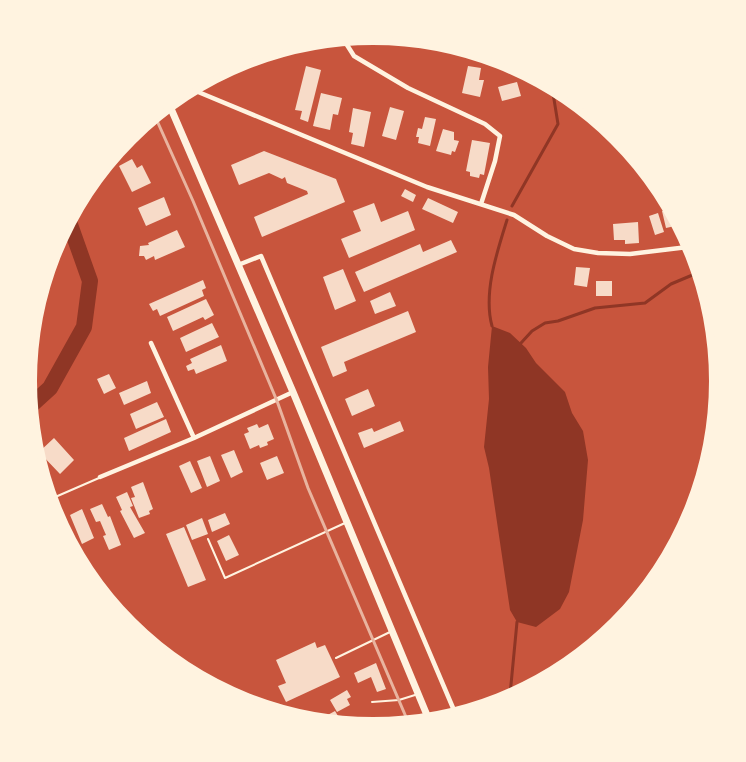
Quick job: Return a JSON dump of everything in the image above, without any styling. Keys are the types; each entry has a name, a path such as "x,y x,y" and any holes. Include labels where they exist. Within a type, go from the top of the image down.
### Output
{"highway":[{"path":"171,108 293,392 427,716"}],"street":[{"path":"345,43 354,56 408,88 485,124 500,136 495,161 481,204"},
{"path":"196,91 428,187 513,215 574,249 598,253 630,254 685,247"},
{"path":"238,265 261,256 454,711"},
{"path":"151,343 194,438"},
{"path":"100,477 194,438 293,392"}],"lane":[{"path":"54,498 100,477"},
{"path":"208,539 225,578 347,522"},
{"path":"336,658 392,631"},
{"path":"372,702 399,700 418,694"}],"shaded area":[{"path":"492,326 510,333 565,392 572,413 583,431 588,460 583,520 569,592 560,609 536,627 517,622 510,610 484,447 489,399 488,367"}],"building":[{"path":"306,66 321,70 308,122 300,119 302,111 295,110"},
{"path":"468,66 481,68 479,80 484,80 480,97 462,93"},
{"path":"517,82 521,96 502,101 498,87"},
{"path":"321,93 342,98 338,115 333,114 330,130 313,126"},
{"path":"390,107 404,111 396,140 382,136"},
{"path":"353,108 371,112 364,147 351,144 353,133 349,132"},
{"path":"425,117 436,119 430,146 418,143 419,137 416,137 418,128 422,129"},
{"path":"443,129 454,132 454,140 459,141 455,152 452,151 451,155 436,151"},
{"path":"472,140 490,143 484,175 480,174 479,178 470,176 470,172 466,171"},
{"path":"264,151 336,179 345,202 262,237 254,217 308,194 307,191 287,183 285,177 282,179 269,173 239,185 231,165"},
{"path":"132,159 137,168 142,165 151,183 132,192 119,166"},
{"path":"405,189 416,195 413,202 401,196"},
{"path":"164,197 171,215 146,226 138,208"},
{"path":"428,198 458,212 453,223 422,209"},
{"path":"374,203 381,222 408,211 415,230 349,258 341,239 361,231 353,211"},
{"path":"666,210 675,226 666,228 662,211"},
{"path":"658,213 664,232 655,235 649,216"},
{"path":"638,222 639,243 625,244 625,240 614,240 613,224"},
{"path":"177,230 185,247 155,260 154,256 146,260 144,256 139,256 140,246 149,245 148,243"},
{"path":"451,240 457,252 364,292 355,272 420,244 423,252"},
{"path":"576,267 590,268 587,287 574,285"},
{"path":"343,269 356,301 335,310 323,277"},
{"path":"203,280 206,288 202,290 204,296 160,316 157,309 153,311 149,304"},
{"path":"596,281 612,281 612,296 596,296"},
{"path":"390,292 396,306 375,314 370,301"},
{"path":"206,299 214,315 205,320 203,317 173,331 167,317"},
{"path":"408,311 416,332 344,362 347,371 333,377 321,347"},
{"path":"212,323 219,337 186,352 180,338"},
{"path":"221,345 227,361 196,374 194,369 188,371 186,366 192,363 190,359"},
{"path":"109,374 116,388 104,394 97,379"},
{"path":"147,381 151,393 124,405 119,393"},
{"path":"368,389 375,406 352,416 345,399"},
{"path":"157,402 164,417 136,429 130,414"},
{"path":"166,419 171,432 129,451 124,438"},
{"path":"400,421 404,431 364,448 358,433 372,428 374,432"},
{"path":"257,424 259,428 268,424 274,439 267,442 268,445 260,448 259,445 250,449 244,434 249,432 247,428"},
{"path":"54,438 74,460 60,474 42,455 41,450"},
{"path":"234,450 243,472 231,478 221,455"},
{"path":"210,456 220,481 207,487 197,461"},
{"path":"277,456 284,473 267,480 260,463"},
{"path":"190,461 202,488 191,493 179,466"},
{"path":"143,482 153,509 149,511 150,514 139,518 131,498 135,497 131,487"},
{"path":"127,492 133,506 130,507 145,533 134,538 120,511 122,510 116,497"},
{"path":"102,504 108,517 110,516 121,545 109,550 100,521 96,522 90,509"},
{"path":"82,509 94,538 82,544 70,515"},
{"path":"225,513 230,524 212,532 208,520"},
{"path":"202,518 208,534 192,540 186,525"},
{"path":"184,527 206,580 188,587 166,534"},
{"path":"229,535 239,555 226,561 217,541"},
{"path":"315,642 317,648 325,645 340,677 286,702 278,686 286,683 276,660"},
{"path":"376,663 386,689 377,692 371,677 358,683 354,673"},
{"path":"347,690 351,697 347,699 350,705 337,712 330,700"},
{"path":"335,711 340,719 329,718 324,717"}],"waterway":[{"path":"512,206 558,124 553,93"},
{"path":"492,326 490,286 495,259 507,220"},
{"path":"34,403 50,388 84,327 90,281 71,226"},
{"path":"521,343 532,331 545,323 558,321 595,308 645,303 671,284 695,274"},
{"path":"510,692 517,622"}],"railway":[{"path":"156,119 277,401 308,488 407,719"}]}
